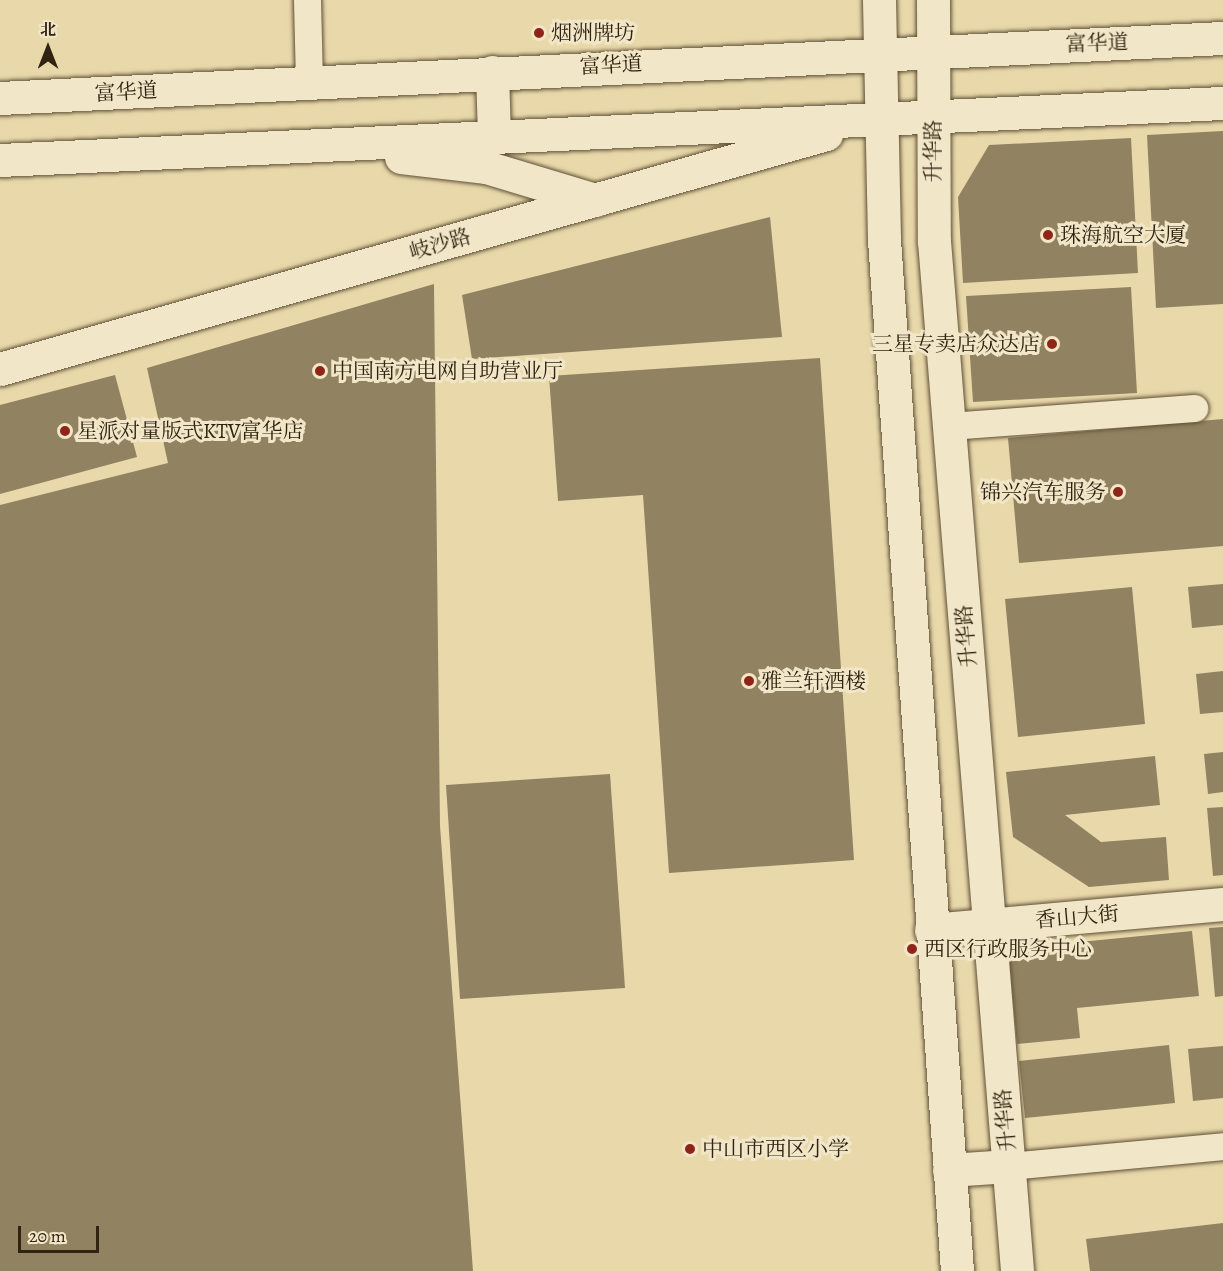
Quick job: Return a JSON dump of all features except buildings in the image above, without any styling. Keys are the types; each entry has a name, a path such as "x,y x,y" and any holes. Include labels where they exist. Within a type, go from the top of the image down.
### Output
{"main road":[{"path":"879,0 880,119 931,930 957,1271"},
{"name":"升华路","path":"933,0 934,241 1017,1271"},
{"name":"富华道","path":"0,98 880,51 1223,38"},
{"path":"492,72 494,137"},
{"path":"0,160 1223,103"},
{"name":"岐沙路","path":"0,369 880,119"},
{"path":"297,146 486,167 595,200"},
{"name":"香山大街","path":"931,930 1223,904"},
{"path":"949,1170 1009,1166"}],"street":[{"path":"307,0 309,82"},
{"path":"948,426 1194,408"},
{"path":"1009,1166 1223,1146"}],"place":[{"name":"烟洲牌坊","path":"539,33"},
{"name":"珠海航空大厦","path":"1048,235"},
{"name":"三星专卖店众达店","path":"1052,344"},
{"name":"中国南方电网自助营业厅","path":"320,371"},
{"name":"星派对量版式KTV富华店","path":"65,431"},
{"name":"锦兴汽车服务","path":"1118,492"},
{"name":"雅兰轩酒楼","path":"749,681"},
{"name":"西区行政服务中心","path":"912,949"},
{"name":"中山市西区小学","path":"690,1149"}]}
